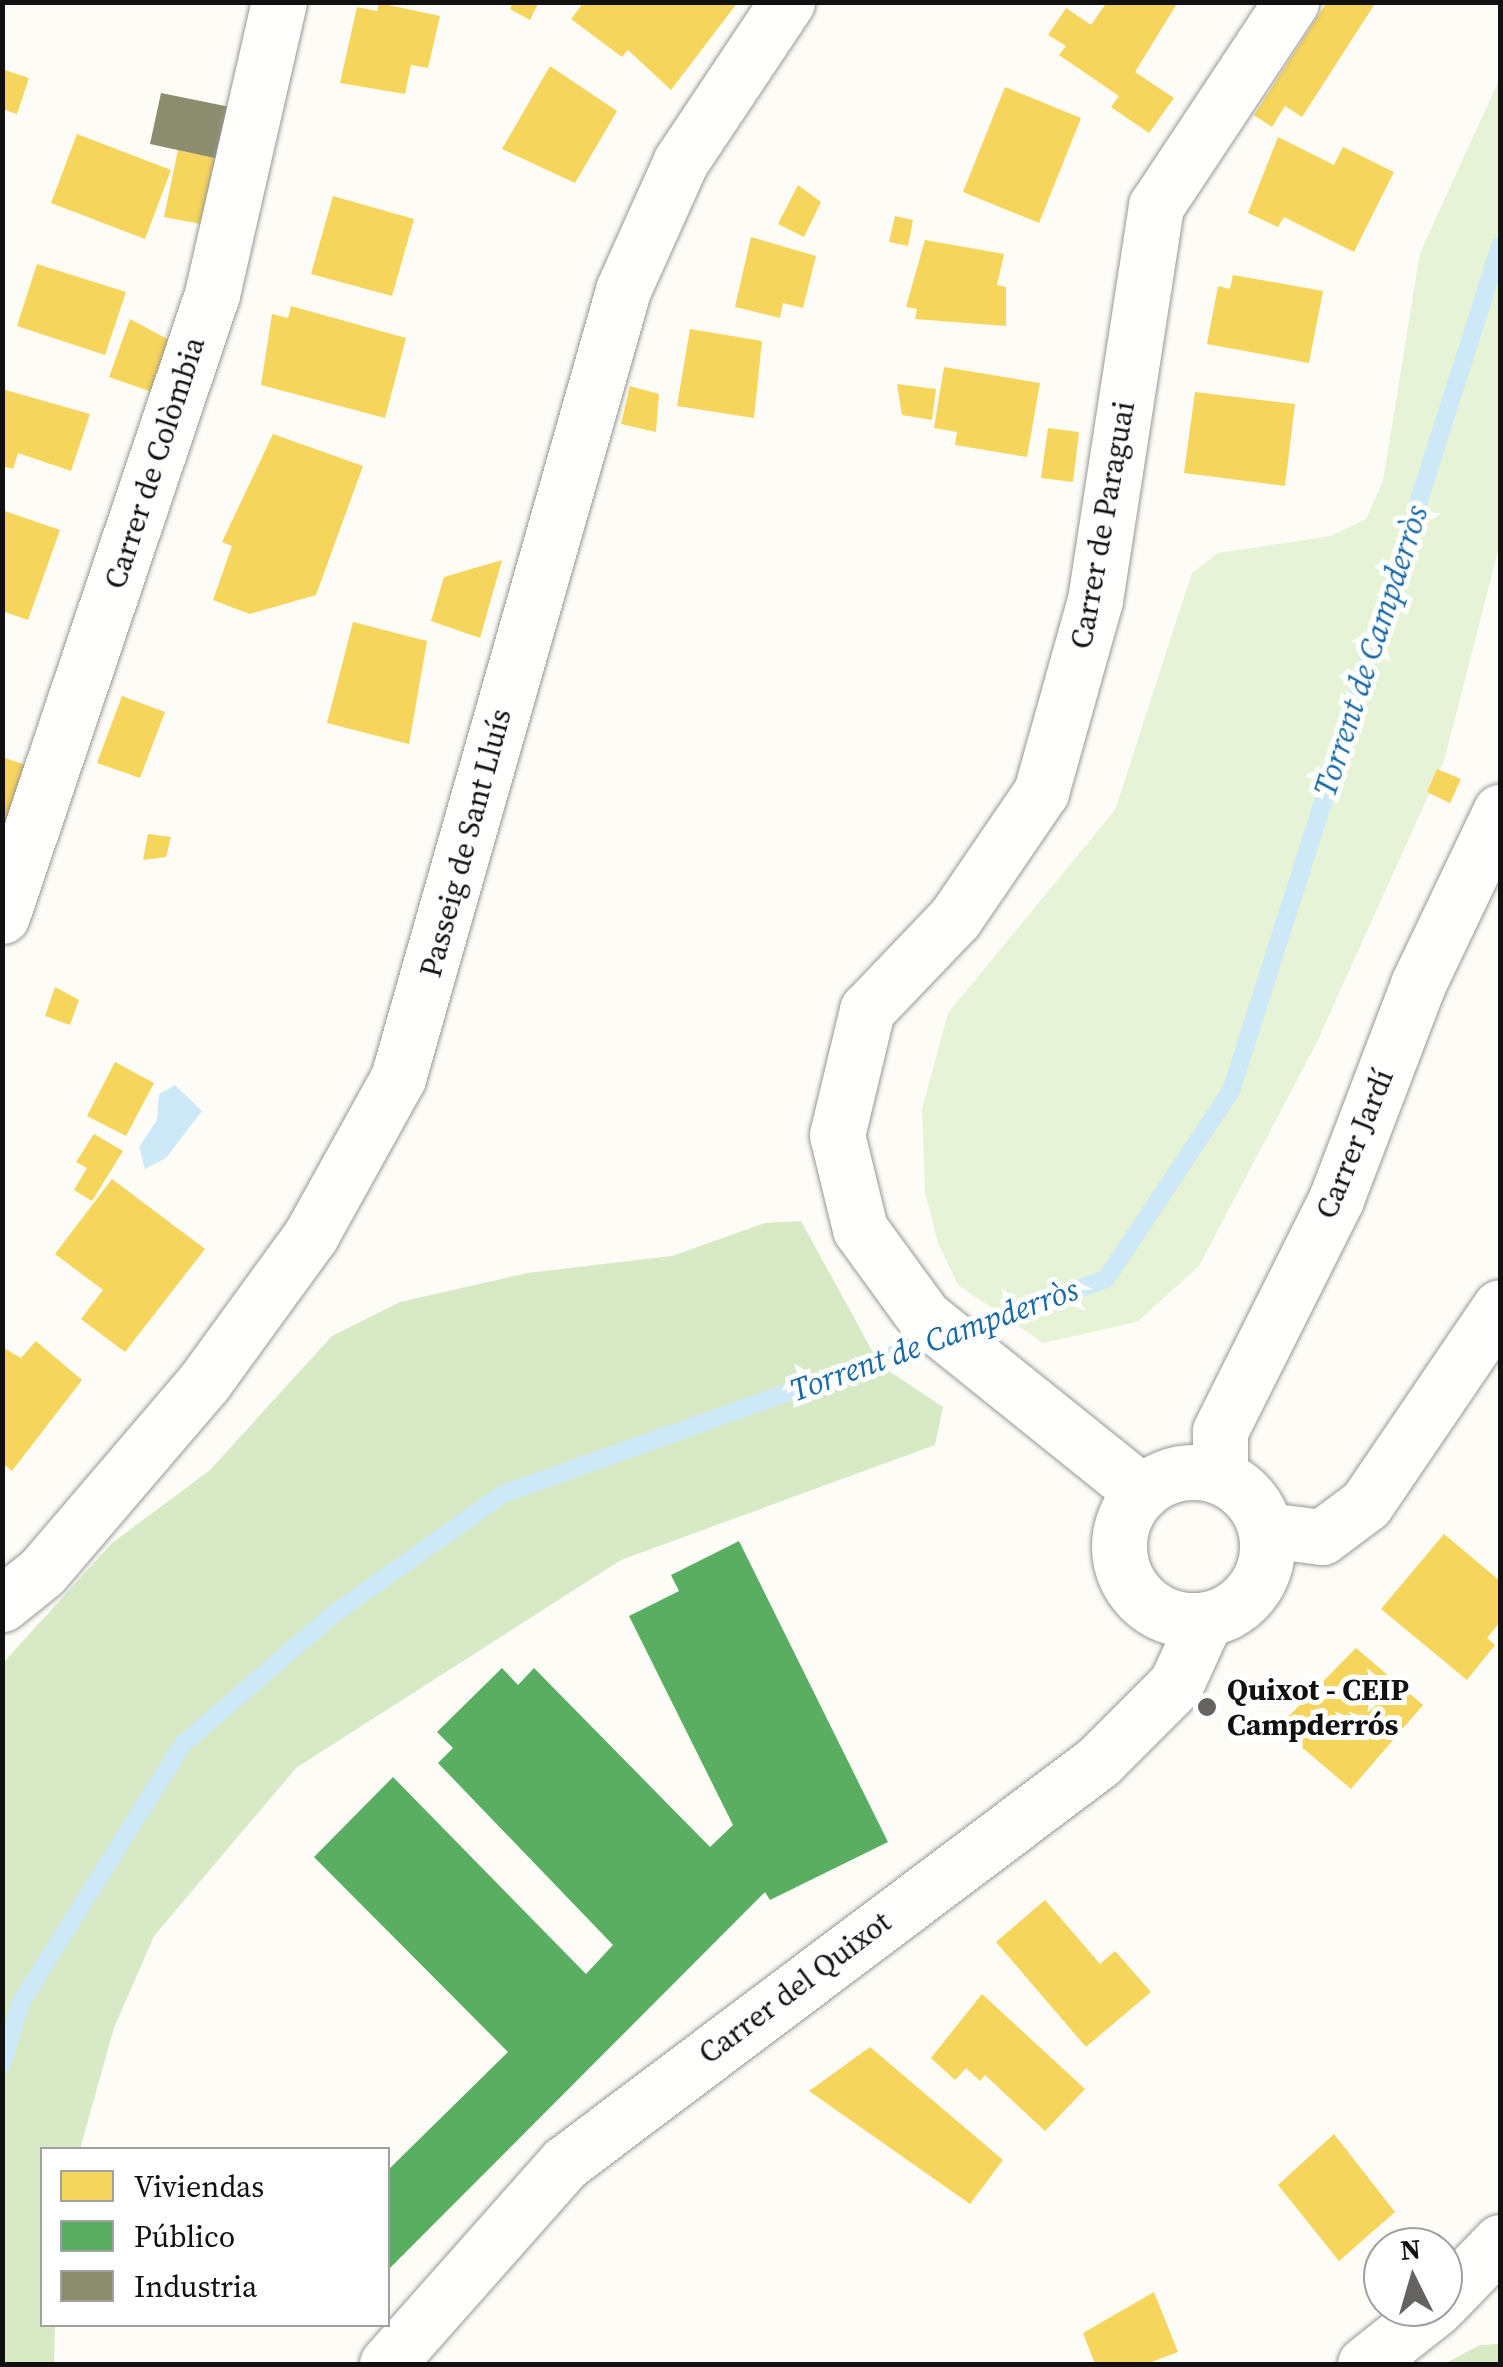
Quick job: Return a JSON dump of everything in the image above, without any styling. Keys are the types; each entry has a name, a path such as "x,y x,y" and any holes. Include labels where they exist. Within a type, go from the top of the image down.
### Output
{"street":[{"name":"Carrer de Colòmbia","path":"2,916 212,294 279,2"},
{"name":"Passeig de Sant Lluís","path":"2,1604 42,1572 204,1381 311,1235 398,1078 622,290 681,161 787,2"},
{"name":"Carrer de Paraguai","path":"1142,1492 924,1317 860,1229 838,1135 867,1010 955,918 1041,792 1095,600 1156,206 1291,2"},
{"name":"Carrer Jardí","path":"1220,1476 1220,1430 1336,1200 1418,984 1500,812"},
{"path":"1267,1530 1322,1537 1366,1504 1500,1307"},
{"path":"1168,1476 1220,1476 1257,1506 1267,1530 1264,1572 1250,1595 1205,1621 1153,1610 1130,1587 1118,1537 1142,1492 1168,1476"},
{"name":"Carrer del Quixot","path":"387,2364 565,2163 1098,1762 1176,1684 1205,1621"},
{"path":"1463,2280 1500,2242"},
{"path":"1365,2364 1412,2327"}],"green space":[{"path":"1500,78 1500,543 1444,761 1316,1044 1199,1266 1137,1322 1043,1343 958,1285 938,1243 925,1192 922,1109 948,1013 1115,810 1192,573 1218,553 1331,536 1366,519 1383,481 1420,253"},
{"path":"801,1221 880,1365 943,1407 935,1445 621,1560 296,1768 154,1936 114,2028 81,2147 40,2147 40,2327 55,2327 54,2364 3,2364 3,1663 112,1543 209,1471 332,1336 400,1302 527,1273 672,1256 765,1223"},
{"path":"1500,2344 1500,2364 1444,2364 1480,2345"}],"water":[{"path":"175,1085 202,1111 166,1158 145,1169 139,1147 157,1120 159,1094"}],"building: Viviendas":[{"path":"513,2 539,2 530,20 510,9"},
{"path":"584,2 738,2 671,90 628,50 622,57 571,19"},
{"path":"1107,2 1178,2 1135,72 1174,98 1149,133 1111,107 1119,96 1059,55 1066,46 1048,35 1066,8 1091,25"},
{"path":"1327,2 1376,2 1302,117 1285,106 1272,127 1254,115"},
{"path":"379,3 440,16 428,68 411,65 405,94 340,83 357,7 377,11"},
{"path":"550,66 617,111 575,183 502,149"},
{"path":"2,69 29,78 17,114 2,109"},
{"path":"1005,87 1081,118 1039,223 963,192"},
{"path":"77,134 171,170 145,239 51,203"},
{"path":"1278,137 1334,165 1343,147 1394,172 1354,252 1284,217 1278,227 1248,213"},
{"path":"178,150 219,159 206,225 164,217"},
{"path":"798,185 821,202 804,237 778,224"},
{"path":"333,196 414,219 392,296 311,274"},
{"path":"895,216 913,220 908,246 889,242"},
{"path":"751,237 816,256 803,308 783,303 780,318 735,307"},
{"path":"925,240 1004,254 997,285 1006,287 1006,326 915,319 917,309 906,307"},
{"path":"37,264 126,292 105,355 17,326"},
{"path":"1233,275 1323,291 1309,363 1207,344 1218,286 1230,289"},
{"path":"291,306 406,338 385,418 261,385 272,314 288,318"},
{"path":"130,319 173,342 155,393 109,377"},
{"path":"690,329 762,341 754,418 677,406"},
{"path":"944,367 1040,383 1027,457 955,445 957,432 934,428"},
{"path":"897,384 936,389 932,420 902,415"},
{"path":"630,386 659,394 656,432 621,424"},
{"path":"2,389 90,414 71,471 18,453 13,469 2,466"},
{"path":"1195,392 1295,404 1285,486 1184,473"},
{"path":"1048,428 1079,432 1073,482 1041,478"},
{"path":"273,434 363,466 316,595 250,614 213,600 232,546 222,542"},
{"path":"2,510 60,530 28,620 2,611"},
{"path":"502,560 480,638 431,621 444,577"},
{"path":"353,622 427,641 409,744 327,723"},
{"path":"122,696 165,712 140,778 97,763"},
{"path":"2,757 29,766 2,841"},
{"path":"1437,769 1461,779 1450,803 1427,792"},
{"path":"148,834 171,837 166,857 143,860"},
{"path":"55,987 79,1000 70,1025 45,1016"},
{"path":"115,1062 154,1083 126,1136 87,1116"},
{"path":"94,1134 123,1151 92,1201 74,1190 87,1168 76,1162"},
{"path":"112,1179 205,1249 125,1352 81,1319 103,1290 55,1254"},
{"path":"36,1341 82,1380 12,1471 2,1463 2,1347 21,1358"},
{"path":"1444,1534 1500,1581 1500,1622 1487,1638 1495,1645 1467,1680 1381,1609"},
{"path":"1356,1648 1423,1705 1351,1789 1278,1727"},
{"path":"1045,1900 1100,1964 1115,1951 1151,1992 1086,2047 996,1942"},
{"path":"982,1994 1085,2089 1045,2131 985,2075 980,2081 966,2068 955,2080 931,2058"},
{"path":"870,2047 1003,2160 970,2204 809,2091"},
{"path":"1334,2134 1395,2212 1378,2227 1363,2227 1363,2240 1339,2261 1278,2185"},
{"path":"1154,2292 1178,2352 1146,2364 1095,2364 1083,2333"}],"building: Público":[{"path":"739,1541 888,1842 770,1900 765,1892 390,2268 390,2168 508,2052 314,1857 393,1777 586,1974 613,1945 438,1763 453,1748 437,1732 502,1668 518,1685 534,1668 710,1847 733,1825 629,1616 679,1591 671,1575"}],"building: Industria":[{"path":"161,93 230,107 219,159 150,144"}],"waterway":[{"name":"Torrent de Campderròs","path":"2,2065 21,2002 183,1744 335,1613 503,1494 1106,1279 1231,1091 1500,246"}],"place":[{"name":"Quixot - CEIP Campderrós","path":"1207,1707"}]}
